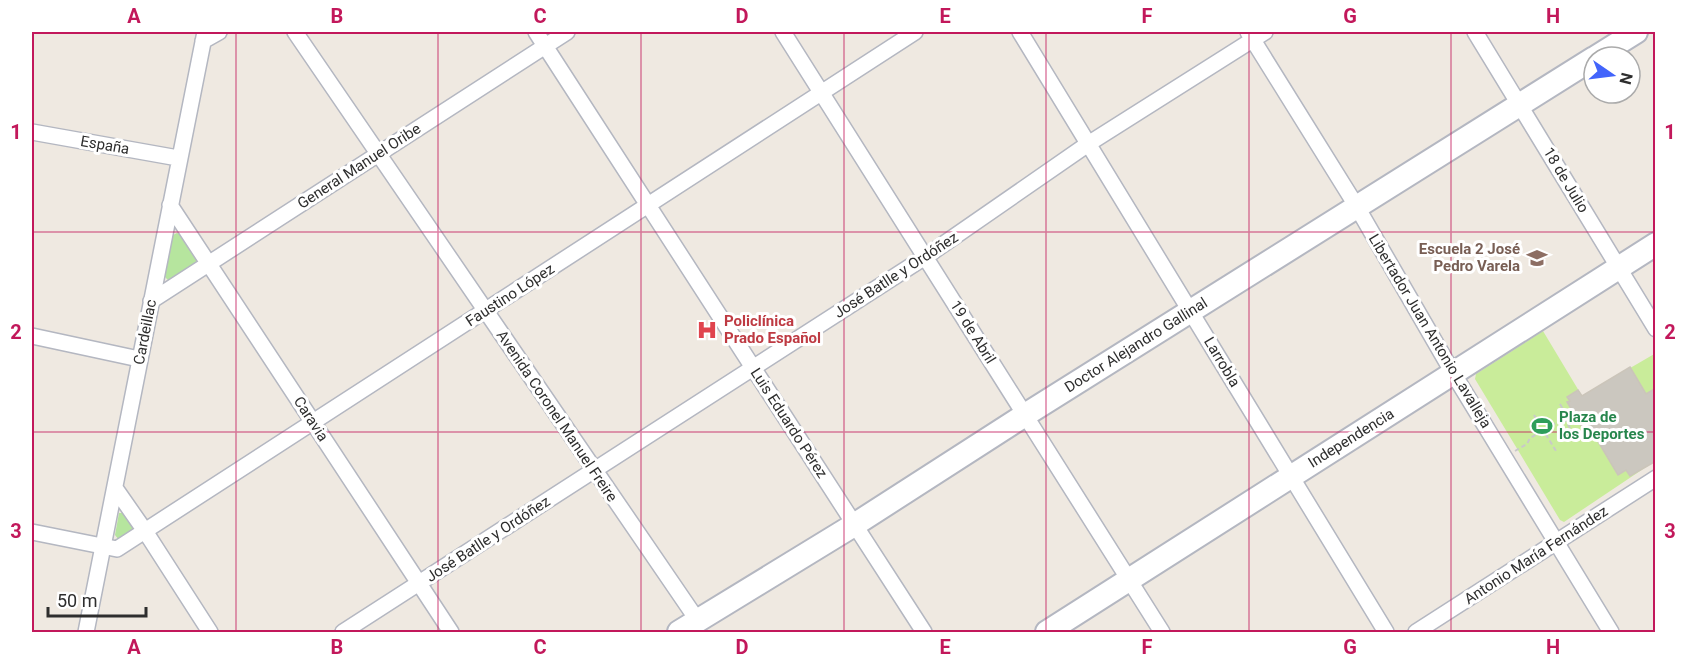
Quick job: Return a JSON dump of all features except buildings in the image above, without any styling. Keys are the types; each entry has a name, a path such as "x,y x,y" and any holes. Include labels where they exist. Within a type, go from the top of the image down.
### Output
{"street":[{"path":"204,36 219,32"},
{"name":"Avenida Coronel Manuel Freire","path":"295,32 594,470 694,629"},
{"name":"Luis Eduardo Pérez","path":"536,32 924,633"},
{"name":"General Manuel Oribe","path":"151,301 567,32"},
{"name":"19 de Abril","path":"783,32 1162,633"},
{"name":"Faustino López","path":"102,546 117,549 915,32"},
{"name":"Larrobla","path":"1020,32 1386,633"},
{"name":"18 de Julio","path":"1475,32 1656,329"},
{"name":"Doctor Alejandro Gallinal","path":"1616,45 1636,32"},
{"name":"José Batlle y Ordóñez","path":"343,633 925,257 1088,144 1255,34"},
{"name":"Libertador Juan Antonio Lavalleja","path":"1255,34 1453,373 1611,633"},
{"name":"Cardeillac","path":"86,633 178,158 204,36"},
{"name":"Doctor Alejandro Gallinal","path":"694,629 1025,415 1582,66"},
{"name":"España","path":"32,132 178,158"},
{"name":"Caravia","path":"170,205 451,633"},
{"name":"Independencia","path":"1047,633 1656,244"},
{"path":"32,336 139,359"},
{"name":"Antonio María Fernández","path":"1416,633 1656,478"},
{"path":"115,488 210,633"},
{"path":"32,532 102,546"}],"path":[{"path":"1560,404 1573,433"},
{"path":"1505,457 1527,444 1530,438 1573,413"},
{"path":"1534,415 1556,451"}],"green space":[{"path":"177,233 196,258 196,262 170,282 165,277 173,235"},
{"name":"Plaza de los Deportes","path":"1543,331 1582,396 1656,353 1655,461 1564,522 1560,520 1475,379 1476,374"},
{"path":"119,513 124,513 133,527 132,531 119,540 115,535"}],"place":[{"name":"Escuela 2 José Pedro Varela","path":"1537,258"},
{"name":"Policlínica Prado Español","path":"707,330"},
{"name":"Plaza de los Deportes","path":"1542,426"}]}
